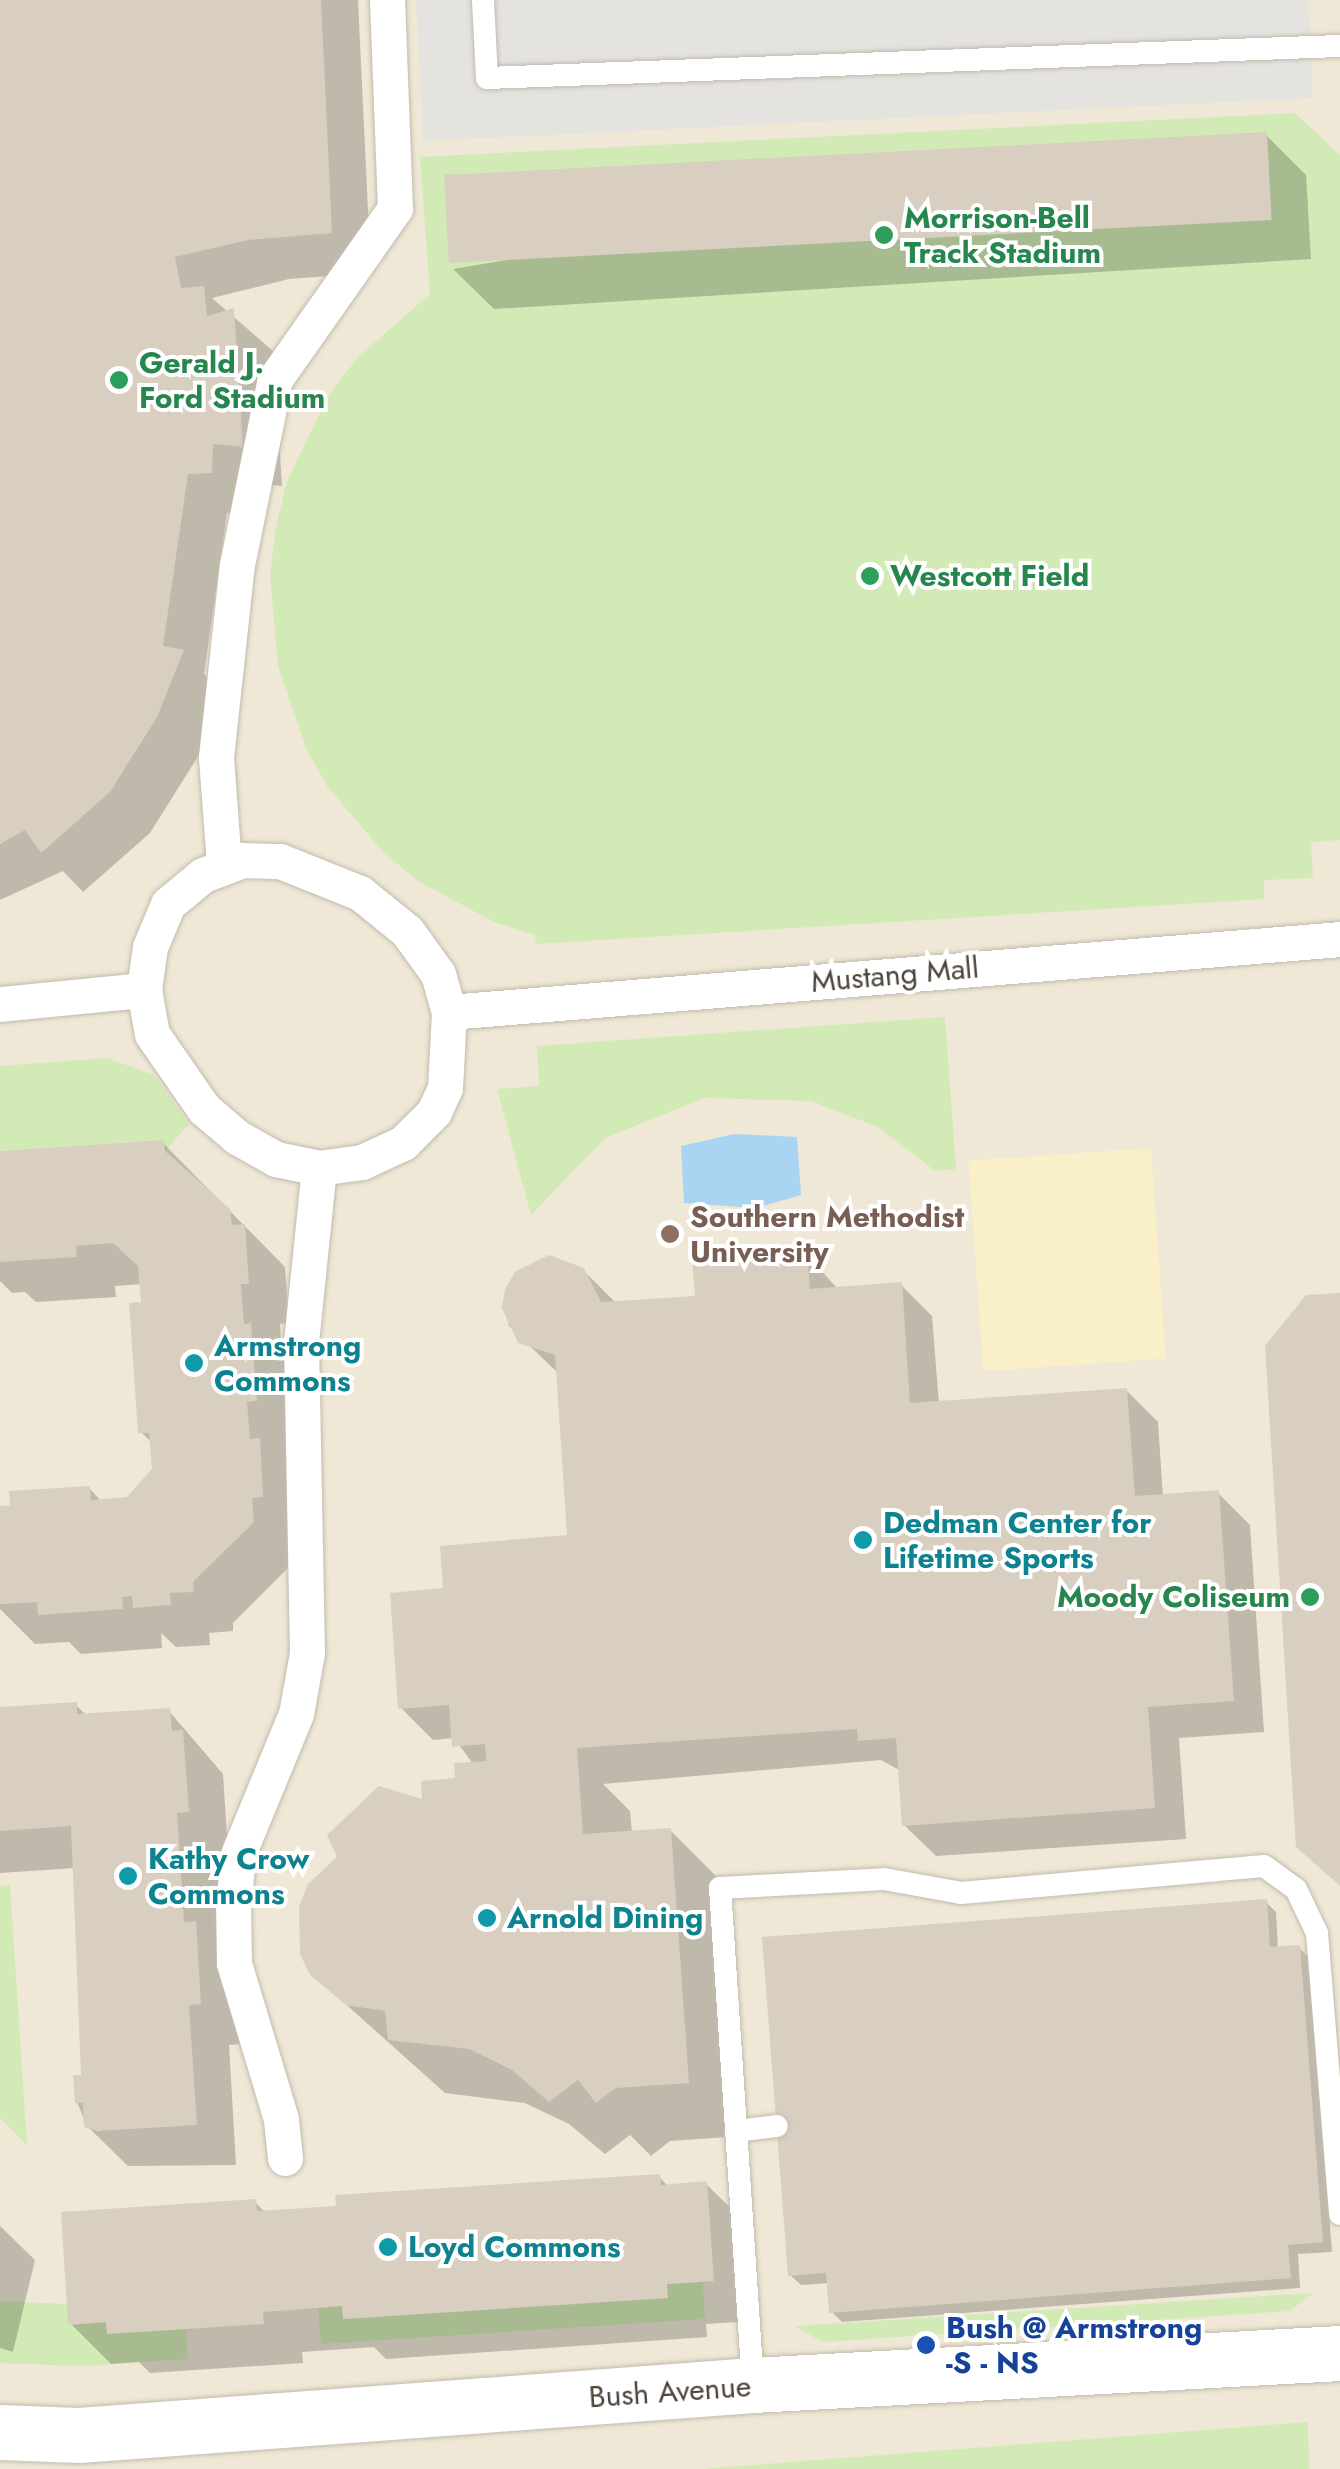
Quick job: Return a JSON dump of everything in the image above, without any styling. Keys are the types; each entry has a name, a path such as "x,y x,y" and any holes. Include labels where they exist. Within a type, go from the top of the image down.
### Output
{"street":[{"path":"224,864 218,738 237,565 275,379 395,208 388,0"},
{"path":"280,861 360,893 407,930 438,974 450,1012 445,1088 434,1112 389,1149 362,1162 319,1168 276,1159 204,1109 152,1034 144,990 150,947 168,904 224,864 280,861"},
{"name":"Mustang Mall","path":"450,1012 1340,939"},
{"path":"0,1004 144,990"},
{"path":"285,2158 281,2119 234,1963 233,1902 239,1852 296,1714 307,1653 301,1342 319,1168"},
{"name":"Bush Avenue","path":"0,2432 79,2435 753,2385 1340,2353"}],"lane":[{"path":"483,0 488,78 1340,46"},
{"path":"753,2385 720,1888 884,1879 960,1894 1264,1866 1296,1889 1317,1933 1340,2214"},
{"path":"736,2131 777,2126"}],"shaded area":[{"name":"Southern Methodist University","path":"0,0 1340,0 1340,2469 0,2469"},
{"path":"416,0 1308,0 1313,98 423,141"}],"green space":[{"path":"1295,113 1340,155 1340,840 1311,842 1313,878 1264,880 1264,899 536,944 535,935 494,922 418,881 384,853 327,786 306,748 278,666 270,575 276,527 287,481 329,395 358,357 430,294 420,157"},
{"path":"945,1017 956,1169 935,1171 878,1127 811,1101 704,1098 605,1138 531,1215 497,1089 539,1086 537,1046"},
{"path":"107,1058 154,1075 189,1124 165,1151 163,1140 0,1151 0,1066"},
{"path":"10,1885 27,2145 0,2118 0,1886"},
{"path":"703,2282 705,2319 321,2344 318,2308 342,2306 344,2319 667,2298 667,2284"},
{"path":"1313,2293 1290,2311 823,2342 794,2326"},
{"path":"0,2301 67,2304 69,2325 106,2322 107,2334 186,2329 188,2359 81,2366 0,2363"},
{"path":"1308,2422 1309,2469 702,2469"}],"sand":[{"path":"1151,1148 1166,1358 983,1371 968,1161"}],"water":[{"path":"734,1134 797,1137 801,1195 756,1208 684,1203 681,1146"}],"building":[{"name":"Gerald J. Ford Stadium","path":"0,0 321,0 332,233 248,240 175,257 181,288 204,286 207,316 234,308 243,447 213,444 212,473 188,474 163,646 184,650 157,717 110,792 41,853 25,830 0,844"},
{"path":"1267,132 1272,220 449,263 444,175"},
{"name":"Armstrong Commons","path":"164,1140 165,1151 230,1209 232,1225 245,1224 249,1284 241,1284 244,1324 251,1323 257,1401 247,1402 250,1439 260,1438 263,1497 252,1498 254,1522 193,1582 194,1592 170,1593 171,1605 133,1608 132,1596 122,1597 123,1609 38,1615 37,1602 0,1604 0,1506 10,1505 9,1491 90,1486 91,1500 127,1497 152,1469 149,1433 138,1433 129,1303 141,1302 138,1266 113,1243 76,1246 77,1257 0,1262 0,1151"},
{"name":"Dedman Center for Lifetime Sports","path":"807,1251 810,1289 902,1282 910,1403 1127,1388 1135,1496 1219,1490 1234,1701 1148,1707 1155,1808 902,1826 896,1738 858,1741 857,1729 577,1748 583,1834 671,1828 689,2083 616,2088 596,2103 578,2080 549,2102 512,2070 469,2049 388,2040 385,2011 346,2005 310,1975 300,1954 299,1907 308,1884 337,1857 327,1835 379,1786 422,1799 421,1781 455,1778 454,1763 486,1761 485,1744 452,1747 449,1705 398,1709 390,1593 443,1588 440,1546 567,1535 555,1355 518,1343 502,1308 505,1289 515,1272 549,1255 584,1268 601,1302 695,1296 692,1259"},
{"name":"Moody Coliseum","path":"1340,1293 1340,1886 1296,1847 1265,1346 1306,1295"},
{"name":"Kathy Crow Commons","path":"77,1702 77,1714 170,1708 172,1731 183,1730 189,1812 177,1813 184,1922 196,1921 201,2004 189,2005 197,2125 97,2131 84,2127 83,2103 75,2103 73,2075 81,2075 71,1826 0,1831 0,1707"},
{"path":"1267,1899 1270,1947 1300,1945 1323,2242 1288,2245 1291,2278 829,2313 826,2273 788,2276 762,1937"},
{"name":"Loyd Commons","path":"660,2174 661,2185 707,2181 714,2281 667,2284 668,2298 343,2319 342,2306 263,2312 264,2324 107,2334 106,2322 68,2325 61,2212 256,2199 257,2211 289,2209 336,2206 335,2195"}],"place":[{"name":"Morrison-Bell Track Stadium","path":"884,235"},
{"name":"Gerald J. Ford Stadium","path":"119,380"},
{"name":"Westcott Field","path":"870,576"},
{"name":"Southern Methodist University","path":"670,1234"},
{"name":"Armstrong Commons","path":"194,1363"},
{"name":"Dedman Center for Lifetime Sports","path":"863,1540"},
{"name":"Moody Coliseum","path":"1310,1597"},
{"name":"Kathy Crow Commons","path":"128,1876"},
{"name":"Arnold Dining","path":"487,1918"},
{"name":"Loyd Commons","path":"388,2247"},
{"name":"Bush @ Armstrong -S - NS","path":"926,2345"}]}
